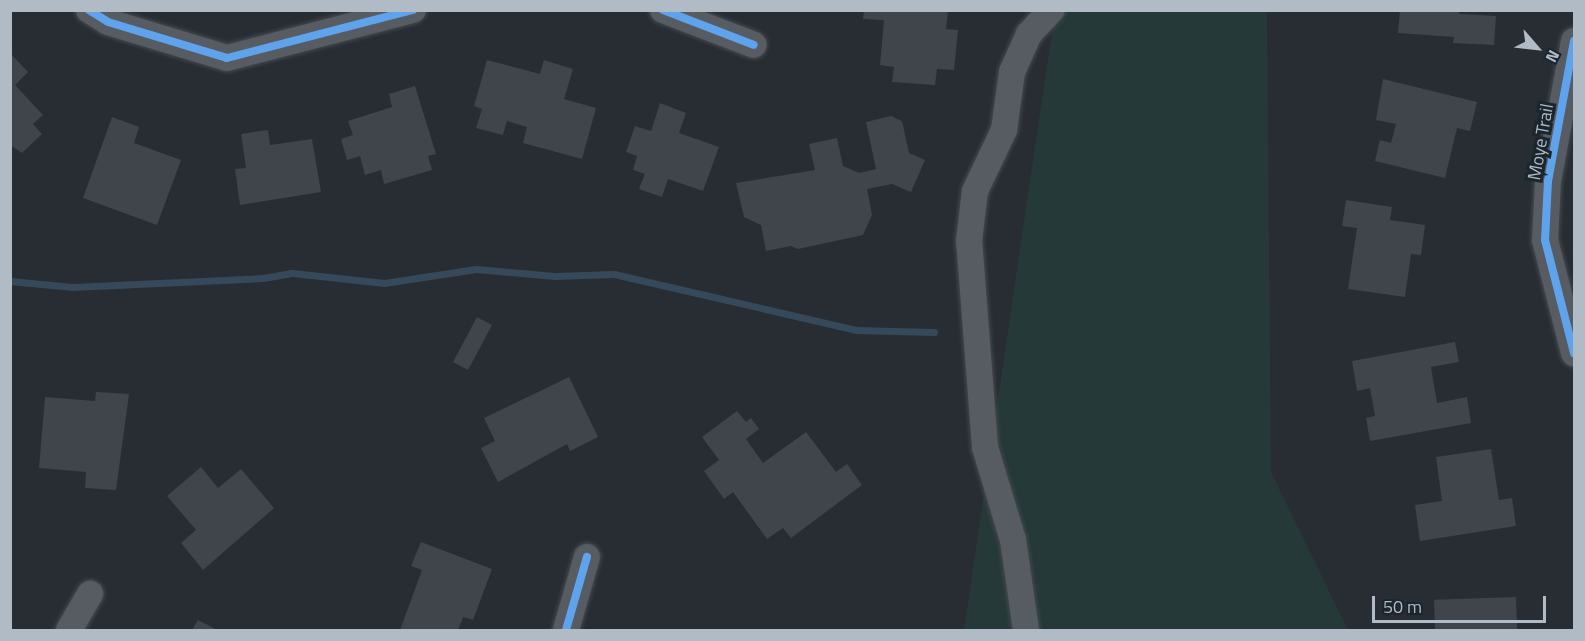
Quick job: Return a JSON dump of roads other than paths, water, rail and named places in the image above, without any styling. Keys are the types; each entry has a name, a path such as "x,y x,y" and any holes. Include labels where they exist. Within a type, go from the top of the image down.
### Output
{"street":[{"path":"89,10 108,22 227,58 413,10"},
{"path":"663,10 754,45"},
{"path":"1026,630 1013,540 986,447 969,240 975,191 1004,130 1012,72 1029,34 1051,10"},
{"name":"Moye Trail","path":"1575,41 1548,182 1545,240 1575,353"},
{"path":"566,630 587,556"},
{"path":"69,630 90,594"}],"waterway":[{"path":"10,281 73,287 263,278 292,273 384,283 476,269 555,276 614,274 856,330 934,332"}]}
